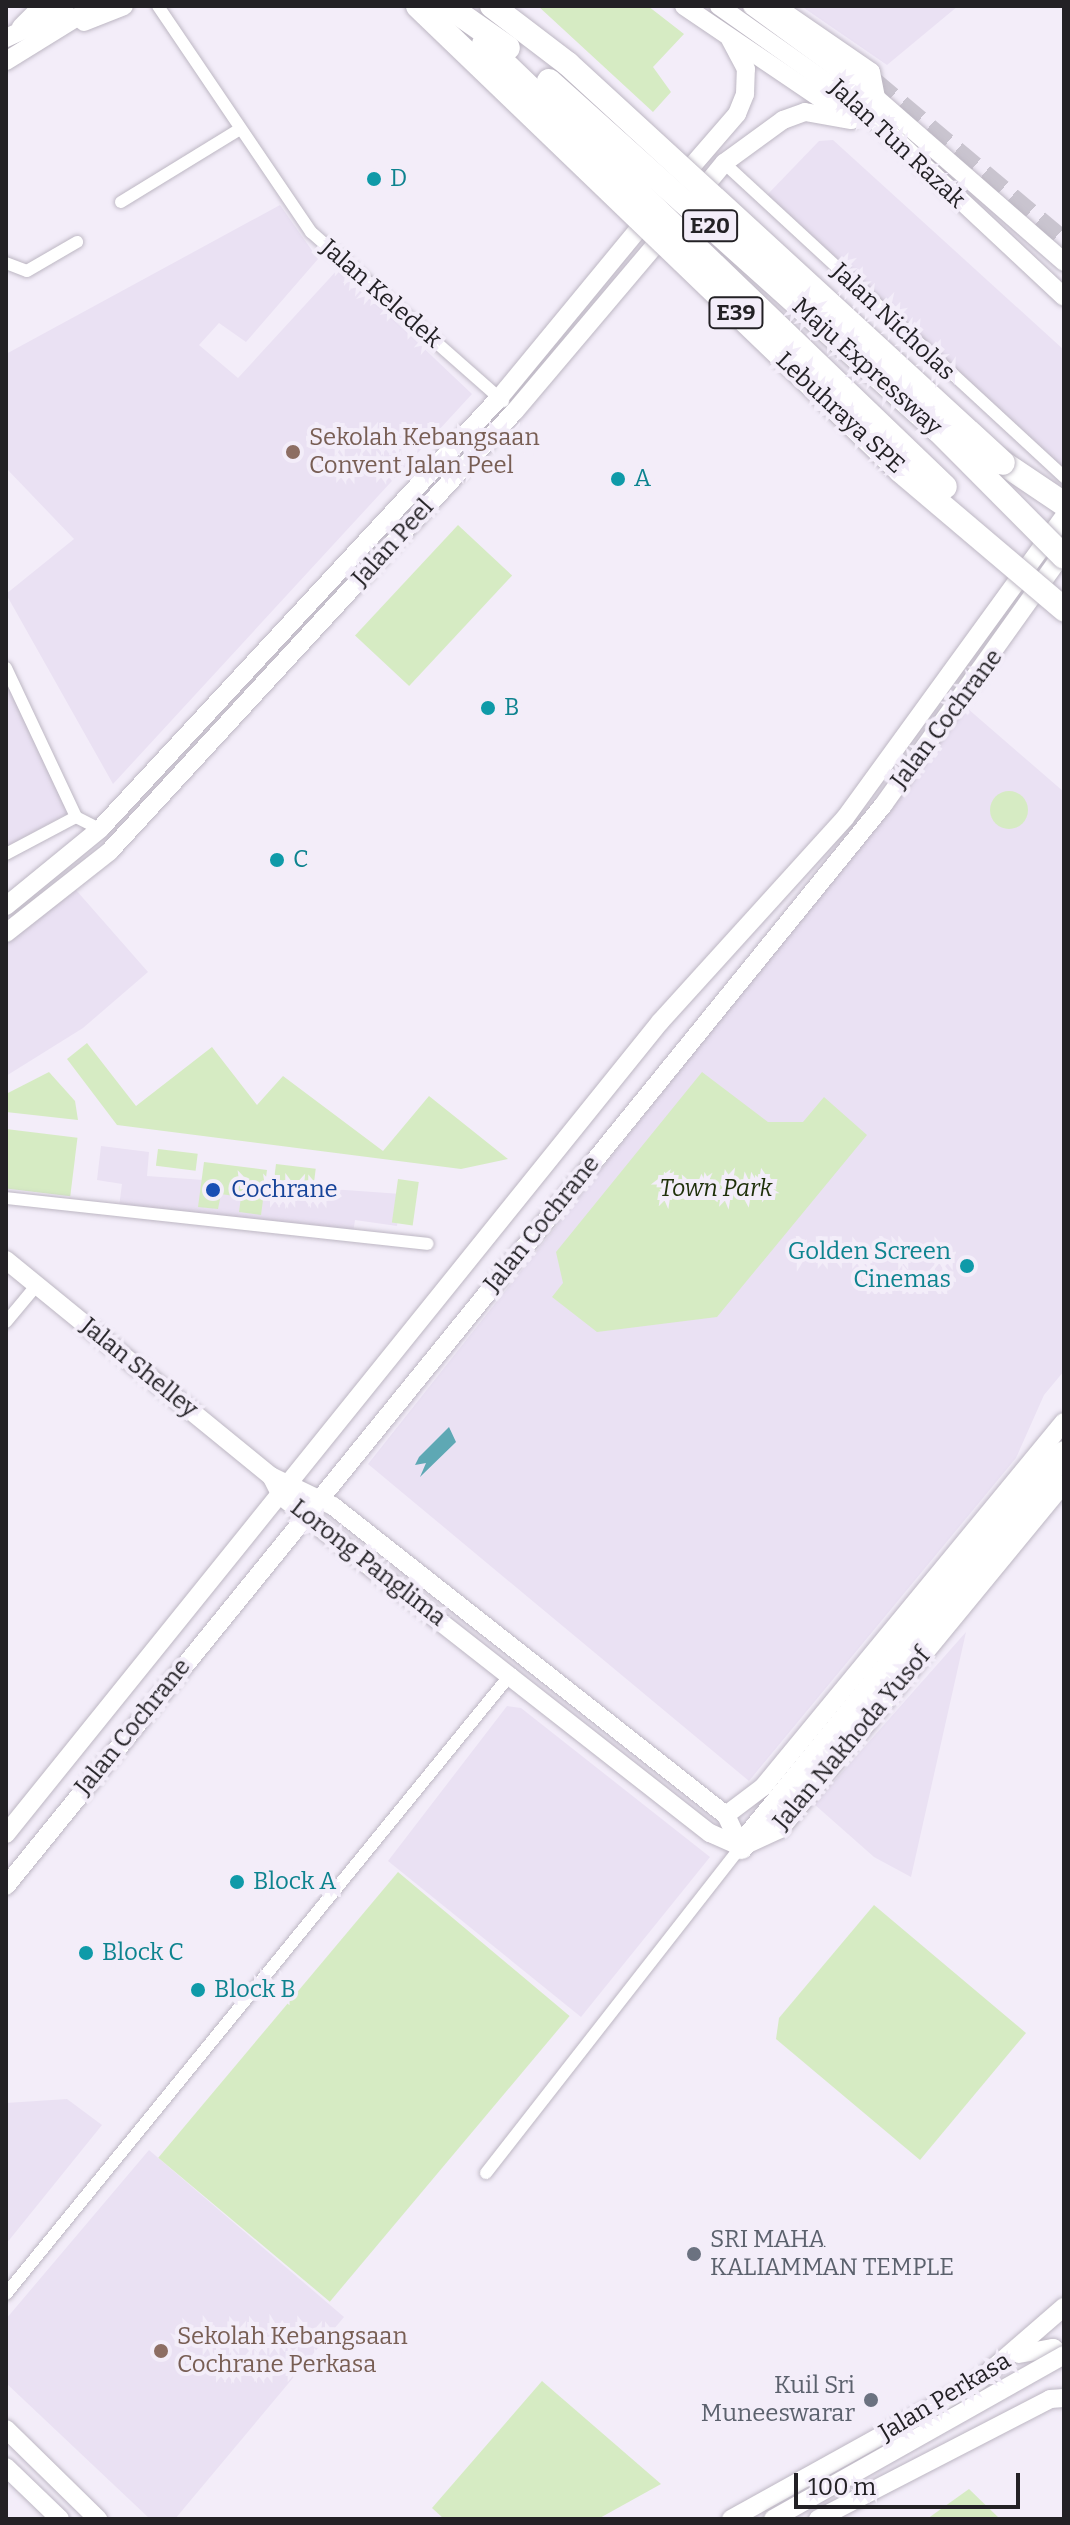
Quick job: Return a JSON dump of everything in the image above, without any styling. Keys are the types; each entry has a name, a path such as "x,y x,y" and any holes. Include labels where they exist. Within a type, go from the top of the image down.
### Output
{"highway":[{"name":"Lebuhraya SPE","path":"418,6 901,471 1064,609"},
{"name":"Lebuhraya SPE","path":"440,6 542,95 911,458 1064,589"},
{"name":"Maju Expressway","path":"448,6 549,80 939,431 1062,555"},
{"name":"Maju Expressway","path":"492,6 568,64 978,443 1064,504"},
{"path":"741,1847 1064,1453"}],"street":[{"path":"10,36 42,6"},
{"path":"10,36 57,6"},
{"path":"10,36 74,6"},
{"path":"6,61 95,6"},
{"path":"37,40 110,6"},
{"path":"37,40 124,6"},
{"name":"Jalan Keledek","path":"158,6 237,131 252,135 311,232 338,262 515,411"},
{"path":"684,6 730,39 864,104 871,72 775,6"},
{"name":"Jalan Tun Razak","path":"719,6 864,104 886,136 1064,297"},
{"name":"Jalan Tun Razak","path":"752,6 864,104 1064,262"},
{"name":"Jalan Peel","path":"6,906 100,829 500,397 619,250 737,114 746,69 730,39"},
{"name":"Jalan Peel","path":"6,933 109,852 515,411 724,163 783,120 805,112 864,104"},
{"path":"121,202 237,131"},
{"name":"Jalan Nicholas","path":"724,163 1064,477"},
{"path":"6,263 27,271 77,242"},
{"path":"619,250 637,267"},
{"name":"Jalan Cochrane","path":"6,1834 660,1022 845,818 1064,517"},
{"name":"Jalan Cochrane","path":"6,1886 318,1496 884,804 1062,555"},
{"path":"6,668 76,817 100,829"},
{"path":"6,854 76,817"},
{"path":"6,1198 428,1244"},
{"name":"Jalan Shelley","path":"6,1260 271,1476"},
{"path":"6,1322 36,1286"},
{"name":"Jalan Nakhoda Yusof","path":"730,1813 1064,1422"},
{"name":"Lorong Panglima","path":"271,1476 287,1488 304,1515 511,1674 710,1833 741,1847"},
{"name":"Jalan Nakhoda Yusof","path":"486,2173 741,1847 780,1829 1064,1483"},
{"name":"Lorong Panglima","path":"287,1488 318,1496 730,1813"},
{"path":"6,2294 511,1674"},
{"path":"730,1813 741,1847"},
{"name":"Jalan Perkasa","path":"731,2519 1016,2355 1064,2307"},
{"path":"1016,2355 1053,2348 1064,2356"},
{"name":"Jalan Perkasa","path":"773,2519 1064,2356"},
{"path":"818,2519 1057,2398 1064,2386"},
{"path":"6,2429 98,2519"},
{"path":"6,2467 60,2519"}],"shaded area":[{"path":"801,6 958,6 887,65"},
{"path":"833,140 1064,350 1064,471 767,195 819,141"},
{"path":"280,205 318,259 246,342 219,323 199,345 238,378 339,268 472,394 113,784 6,594 74,539 6,468 6,354"},
{"path":"6,681 68,813 6,847"},
{"path":"967,708 1064,792 1064,1371 1044,1395 1016,1458 749,1781 368,1464"},
{"path":"76,890 148,972 83,1028 6,1076 6,944"},
{"name":"Cochrane","path":"101,1146 149,1152 147,1176 401,1194 397,1226 355,1220 352,1240 119,1207 122,1184 97,1180"},
{"path":"966,1632 911,1877 874,1857 814,1804"},
{"path":"507,1706 521,1708 710,1857 581,2017 388,1861"},
{"path":"67,2099 102,2125 6,2244 6,2103"},
{"name":"Sekolah Kebangsaan Cochrane Perkasa","path":"149,2150 344,2317 175,2519 150,2519 6,2383 6,2319"}],"green space":[{"path":"538,6 648,6 684,34 653,67 671,92 653,112"},
{"path":"458,525 512,575 409,686 355,635"},
{"path":"1009,791 1023,796 1028,810 1023,824 1009,829 995,824 990,810 995,796"},
{"path":"87,1043 136,1106 212,1047 257,1105 283,1076 383,1151 429,1096 508,1159 461,1169 117,1125 67,1059"},
{"path":"49,1072 75,1101 78,1120 6,1112 6,1094"},
{"name":"Town Park","path":"702,1072 768,1122 803,1122 824,1097 867,1135 717,1317 597,1332 552,1297 563,1283 556,1252"},
{"path":"6,1129 77,1138 70,1196 6,1188"},
{"path":"158,1149 198,1154 196,1171 156,1166"},
{"path":"204,1162 267,1170 261,1215 239,1212 241,1197 221,1194 218,1209 198,1207"},
{"path":"276,1164 316,1169 314,1187 274,1182"},
{"path":"398,1179 419,1182 413,1225 392,1223"},
{"path":"398,1872 570,2016 330,2302 158,2158"},
{"path":"874,1905 1026,2033 920,2160 776,2039 779,2018"},
{"path":"542,2381 661,2484 598,2519 444,2519 432,2508"},
{"path":"969,2489 1000,2519 927,2519"}],"water":[{"path":"449,1427 456,1442 420,1477 426,1463 415,1465 419,1457"}],"tunnel":[{"path":"872,83 1064,244"}],"place":[{"name":"D","path":"374,179"},
{"name":"Sekolah Kebangsaan Convent Jalan Peel","path":"293,452"},
{"name":"A","path":"618,479"},
{"name":"B","path":"488,708"},
{"name":"C","path":"277,860"},
{"name":"Cochrane","path":"213,1190"},
{"name":"Golden Screen Cinemas","path":"967,1266"},
{"name":"Block A","path":"237,1882"},
{"name":"Block C","path":"86,1953"},
{"name":"Block B","path":"198,1990"},
{"name":"SRI MAHA KALIAMMAN TEMPLE","path":"694,2254"},
{"name":"Sekolah Kebangsaan Cochrane Perkasa","path":"161,2351"},
{"name":"Kuil Sri Muneeswarar","path":"871,2400"}]}
